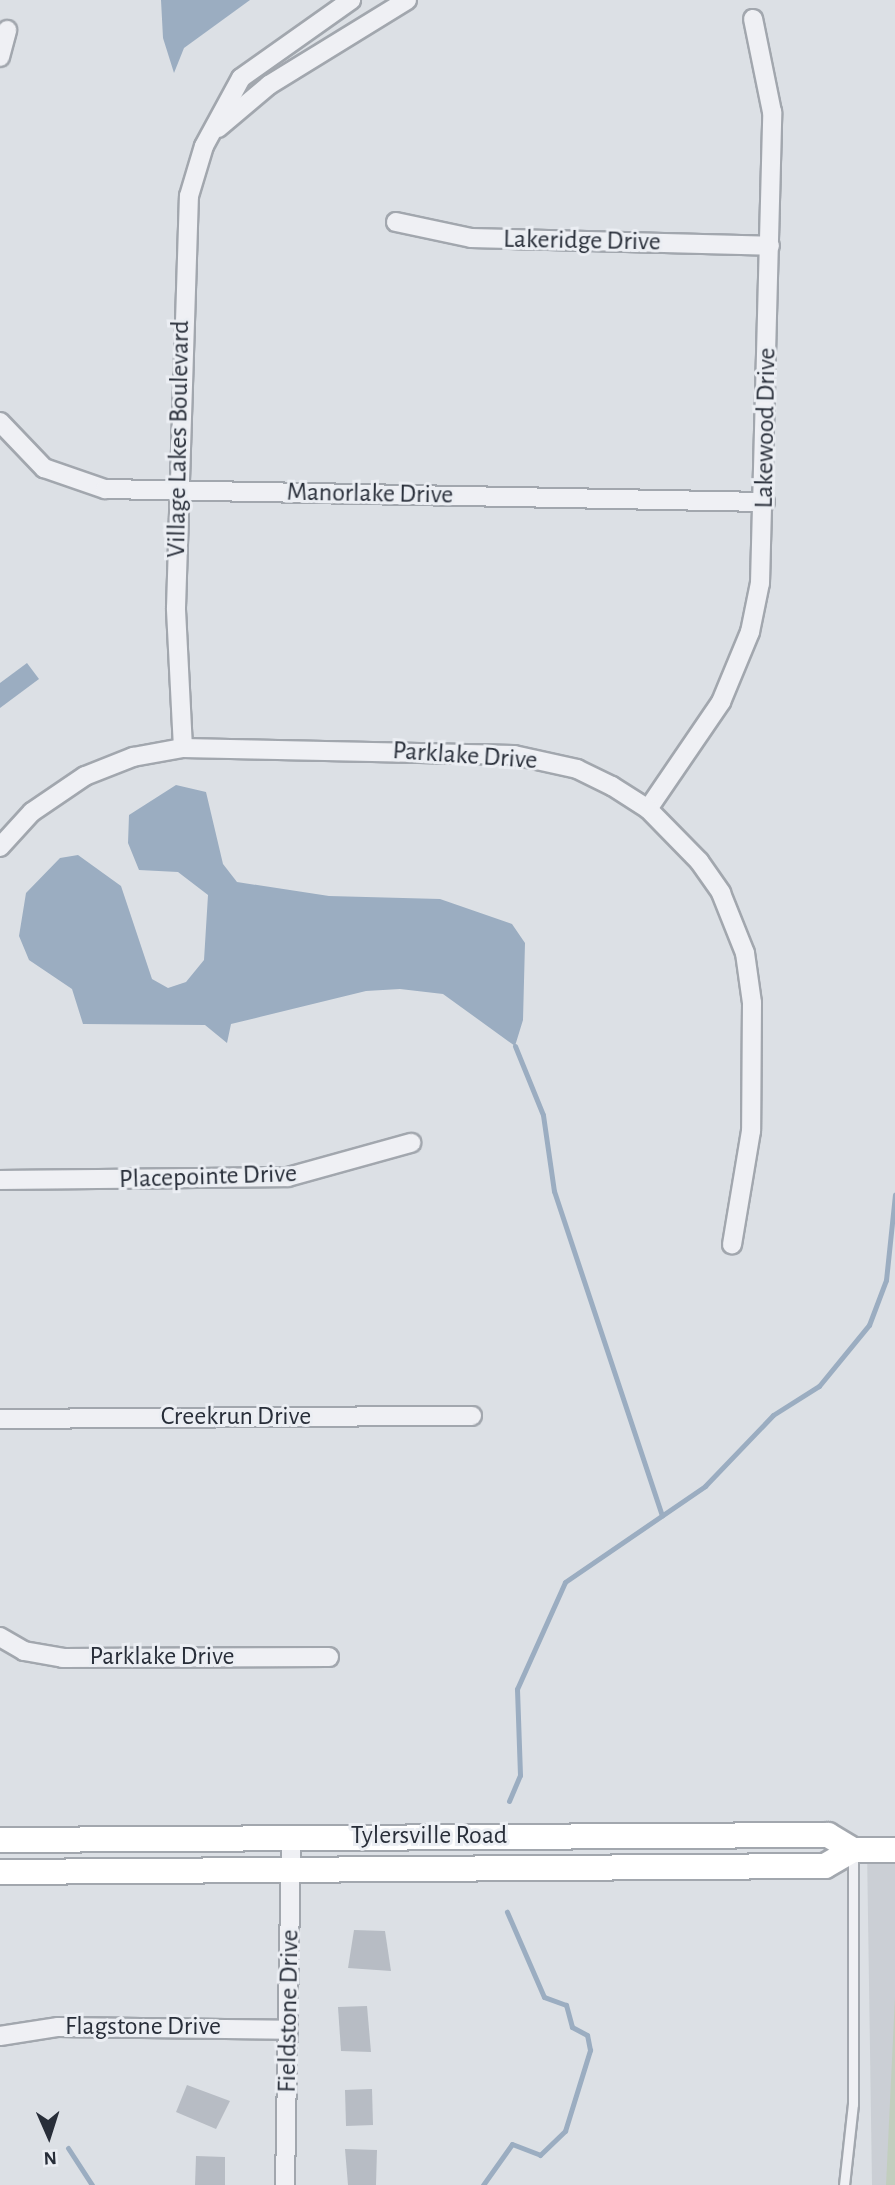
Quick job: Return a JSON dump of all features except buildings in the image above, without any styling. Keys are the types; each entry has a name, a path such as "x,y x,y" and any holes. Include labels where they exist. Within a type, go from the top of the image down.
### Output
{"main road":[{"name":"Tylersville Road","path":"0,1840 828,1835 853,1850"},
{"name":"Tylersville Road","path":"0,1871 825,1866 853,1850 895,1850"}],"street":[{"name":"Village Lakes Boulevard","path":"183,748 177,672 184,235 195,171 229,96 258,62 351,0"},
{"name":"Village Lakes Boulevard","path":"210,135 269,85 407,0"},
{"name":"Lakewood Drive","path":"648,809 737,668 760,583 765,502 771,100 753,19"},
{"path":"0,57 7,30"},
{"name":"Lakeridge Drive","path":"396,222 484,239 770,246"},
{"name":"Manorlake Drive","path":"0,422 34,460 68,480 106,489 765,502"},
{"name":"Parklake Drive","path":"2,841 32,812 85,776 133,757 183,748 514,755 577,769 648,809 682,841 720,893 747,965 751,1131 732,1244"},
{"name":"Placepointe Drive","path":"0,1180 288,1177 411,1143"},
{"name":"Creekrun Drive","path":"0,1419 472,1416"},
{"name":"Parklake Drive","path":"0,1637 24,1651 63,1658 329,1657"},
{"name":"Fieldstone Drive","path":"285,2185 292,1837"},
{"name":"Flagstone Drive","path":"0,2036 58,2027 288,2030"}],"lane":[{"path":"844,2185 853,2105 853,1850"}],"shaded area":[{"path":"867,1850 895,1850 895,2185 872,2185"}],"green space":[{"path":"895,1997 895,2185 886,2185"}],"water":[{"path":"161,0 250,0 184,48 174,73 163,38"},
{"path":"27,663 39,679 0,708 0,683"},
{"path":"176,785 206,792 223,864 237,882 329,896 440,899 512,924 525,943 523,1020 515,1046 443,994 400,989 366,991 231,1024 227,1043 205,1025 83,1024 72,989 29,960 19,936 26,893 60,858 78,855 121,886 152,979 168,988 186,982 204,960 208,895 178,872 139,870 128,843 129,815"}],"waterway":[{"path":"515,1046 543,1115 554,1191 662,1515"},
{"path":"509,1801 520,1775 517,1689 565,1582 705,1486 773,1415 819,1386 869,1325 886,1280 895,1194"},
{"path":"483,2185 512,2144 540,2155 565,2131 590,2050 587,2035 572,2027 566,2005 544,1997 507,1912"},
{"path":"68,2148 92,2185"}]}
